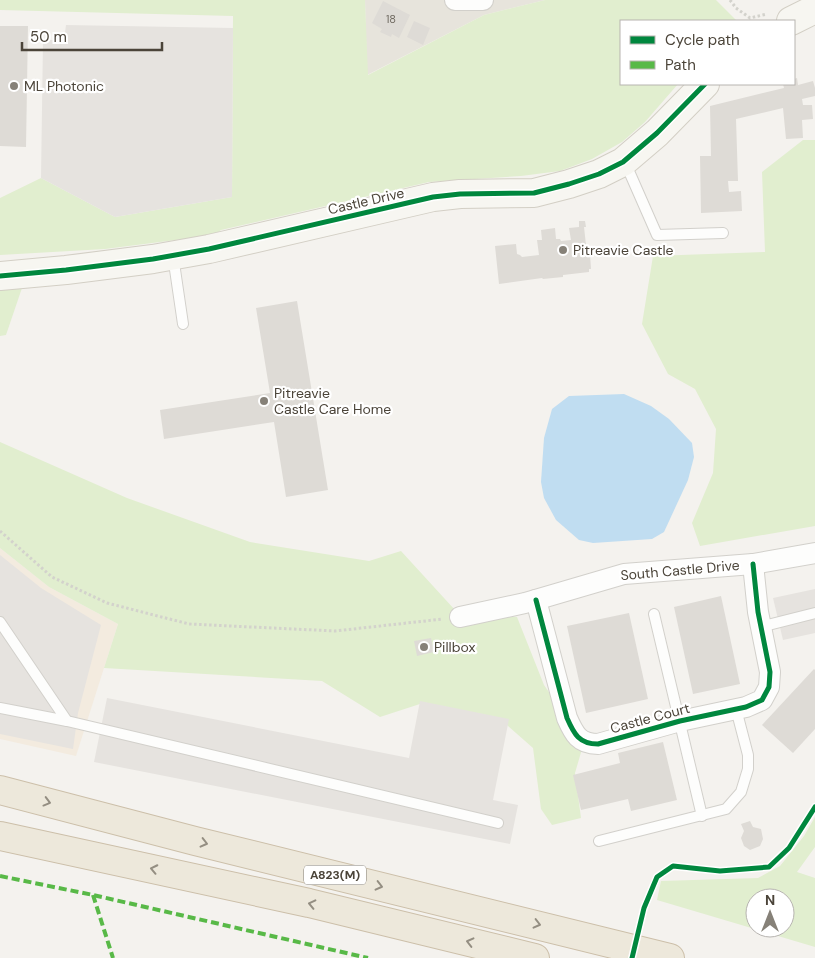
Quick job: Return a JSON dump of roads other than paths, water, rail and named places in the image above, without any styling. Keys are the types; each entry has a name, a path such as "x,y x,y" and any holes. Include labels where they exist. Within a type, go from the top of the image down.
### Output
{"highway":[{"name":"A823(M)","path":"0,790 195,841 670,958"},
{"name":"A823(M)","path":"0,836 309,903 534,958"}],"street":[{"path":"455,0 483,0"},
{"path":"779,18 815,9"},
{"name":"Castle Drive","path":"0,276 66,270 209,249 433,197 460,194 534,193 569,184 599,174 623,162 657,133 705,85"},
{"name":"South Castle Drive","path":"460,617 536,600 624,574 753,564 815,553"},
{"name":"Castle Court","path":"536,600 567,718 572,730 578,738 588,744 598,744 680,721 736,709 762,700 769,687 770,672 760,627 753,564"}],"lane":[{"path":"623,162 628,169 657,235 723,233"},
{"path":"172,255 183,324"},
{"path":"760,627 815,613"},
{"path":"654,614 702,816"},
{"path":"0,622 67,721"},
{"path":"0,708 67,721 498,822"},
{"path":"599,841 726,809 741,792 748,769 748,755 736,709"}],"water":[{"path":"624,394 651,406 669,419 692,443 694,457 688,480 664,532 652,539 593,543 579,540 556,520 544,498 541,482 544,438 552,409 569,396"}],"place":[{"name":"ML Photonic","path":"14,86"},
{"name":"Pitreavie Castle","path":"563,250"},
{"name":"Pitreavie Castle Care Home","path":"264,401"},
{"name":"Pillbox","path":"424,647"}]}
